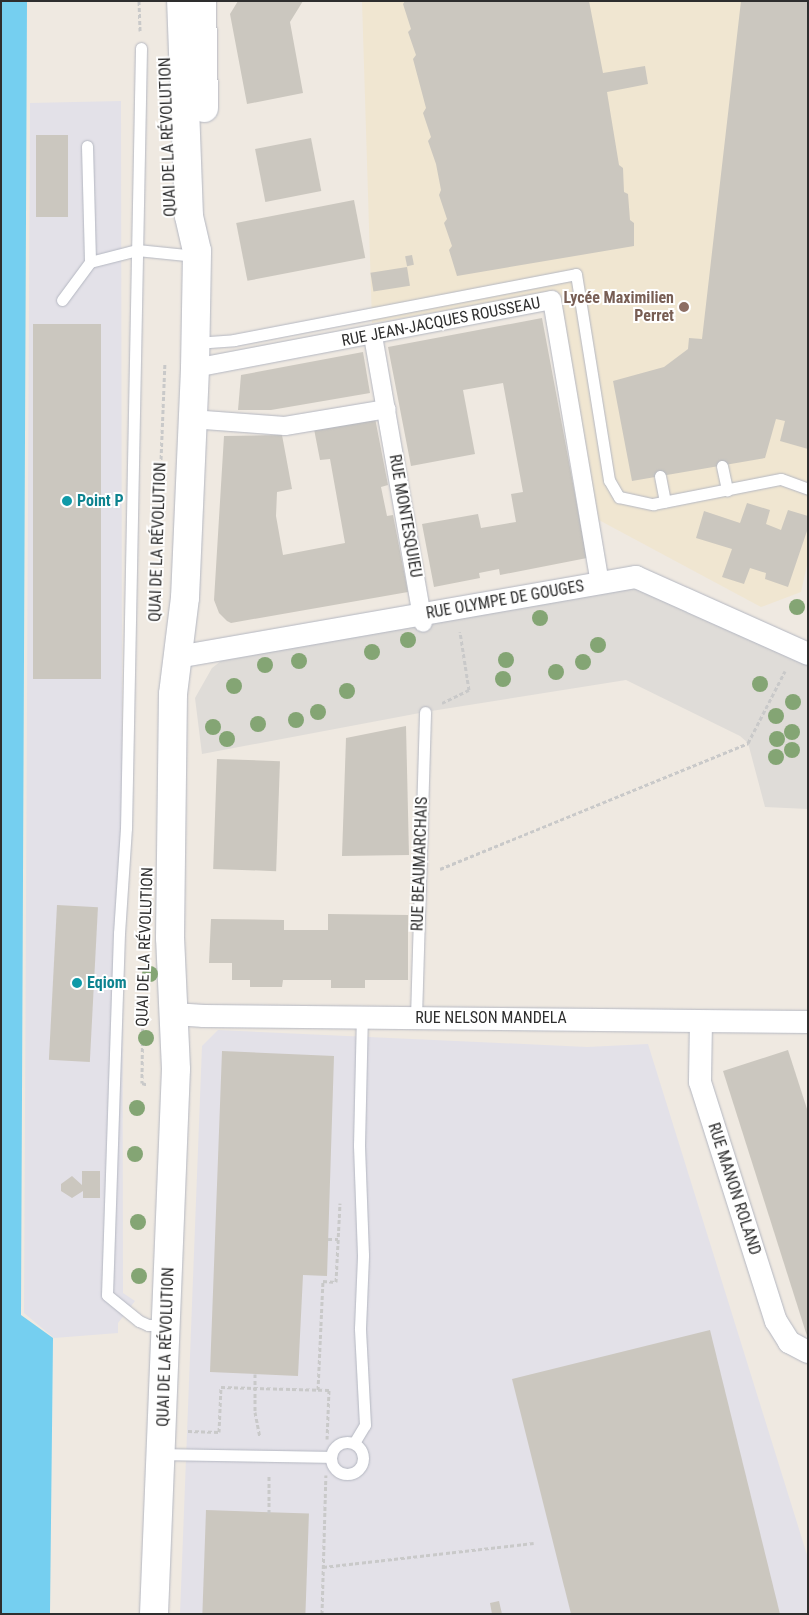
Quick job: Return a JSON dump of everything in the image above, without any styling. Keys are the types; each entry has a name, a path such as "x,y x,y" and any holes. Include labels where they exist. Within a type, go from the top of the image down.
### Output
{"main road":[{"name":"QUAI DE LA RÉVOLUTION","path":"154,1614 176,1069 170,938 173,694 185,598 195,356 196,254 189,216 181,1"},
{"path":"196,254 206,216 202,1"},
{"name":"QUAI DE LA RÉVOLUTION","path":"174,1002 186,938 191,799 190,655 185,598"}],"street":[{"name":"RUE JEAN-JACQUES ROUSSEAU","path":"195,356 373,336 552,300 600,583"},
{"name":"RUE MONTESQUIEU","path":"373,336 423,619"},
{"path":"191,419 285,426 386,409"},
{"name":"RUE OLYMPE DE GOUGES","path":"190,655 423,619 457,609 636,577 802,651"},
{"name":"RUE NELSON MANDELA","path":"174,1002 362,1017 808,1022"},
{"name":"RUE MANON ROLAND","path":"701,1022 700,1082 779,1328 802,1350"}],"lane":[{"path":"141,48 126,828 119,933 107,1295 138,1321 148,1325 166,1325"},
{"path":"62,300 90,262 87,146"},
{"path":"90,262 137,250 196,254"},
{"path":"195,356 234,340 576,274 609,480 619,497 653,504 781,479 808,489"},
{"path":"722,466 727,490"},
{"path":"660,476 665,502"},
{"name":"RUE BEAUMARCHAIS","path":"416,1017 418,877 425,712"},
{"path":"354,1443 365,1424 360,1328 363,1255 359,1145 362,1017"},
{"path":"341,1442 354,1443 360,1448 363,1458 355,1472 339,1472 331,1457 333,1449 341,1442"},
{"path":"161,1454 331,1457"}],"path":[{"name":"QUAI DE LA RÉVOLUTION","path":"160,487 165,361"},
{"path":"425,712 469,690 457,609"},
{"path":"418,877 748,743 802,651"},
{"name":"QUAI DE LA RÉVOLUTION","path":"142,1083 143,992"},
{"path":"318,1390 323,1281 336,1282 340,1194"},
{"path":"328,1239 338,1240"},
{"path":"185,1431 208,1432"},
{"path":"323,1566 534,1543"}],"shaded area":[{"name":"Lycée Maximilien Perret","path":"362,1 808,1 808,561 801,592 761,607 597,519 557,291 372,323"},
{"path":"121,101 123,1293 135,1301 118,1323 118,1333 54,1338 24,1313 30,103"},
{"path":"629,585 808,664 808,809 765,807 748,743 740,736 626,680 425,712 202,754 195,698 212,668 221,661"},
{"path":"218,1030 587,1047 648,1044 808,1558 808,1614 180,1614 202,1046"}],"water":[{"path":"1,1 27,1 21,1315 53,1338 50,1614 1,1614"}],"building":[{"path":"238,1 303,1 290,22 303,93 247,104 230,14"},
{"path":"405,1 589,1 603,73 645,66 648,84 607,92 619,165 623,168 624,192 628,194 630,220 634,223 634,246 457,276 449,250 452,246 444,223 447,219 439,195 441,190 436,164 428,141 431,137 423,113 426,108 413,59 416,55 408,32 411,29 403,4"},
{"path":"741,1 808,1 808,449 780,441 785,421 776,419 765,458 632,481 613,381 664,367 688,349 689,338 702,339"},
{"path":"36,135 68,135 68,217 36,217"},
{"path":"311,138 321,191 265,202 255,149"},
{"path":"354,200 365,258 247,281 236,223"},
{"path":"412,255 414,265 407,266 405,256"},
{"path":"407,267 410,286 373,292 370,273"},
{"path":"542,318 587,558 500,575 499,569 479,573 480,578 434,587 422,524 478,514 481,528 516,522 511,494 523,492 503,383 463,390 475,454 411,466 388,347"},
{"name":"Point P","path":"33,324 101,324 101,679 33,679"},
{"path":"363,352 370,393 271,410 238,410 241,375"},
{"path":"375,418 388,485 381,487 387,516 393,515 408,592 231,623 227,621 219,613 214,600 224,436 282,435 292,489 277,492 276,516 283,555 345,543 330,459 320,460 314,429"},
{"path":"747,503 770,510 766,524 781,530 788,510 808,516 808,528 788,587 765,579 766,573 750,568 744,584 722,577 732,549 696,538 704,511 740,523"},
{"path":"406,726 409,855 342,856 346,738"},
{"path":"217,759 280,761 276,871 213,869"},
{"name":"Eqiom","path":"57,905 98,907 90,1062 49,1060"},
{"path":"328,914 408,915 408,980 365,980 365,988 331,988 331,980 283,980 282,987 250,987 250,980 232,980 232,963 209,963 211,919 284,920 284,930 328,930"},
{"path":"788,1050 808,1112 807,1336 723,1071"},
{"path":"222,1051 334,1056 327,1276 303,1275 298,1376 210,1372"},
{"path":"82,1171 100,1171 100,1198 83,1198 83,1191 72,1198 61,1191 61,1184 72,1176 82,1185"},
{"path":"710,1330 780,1614 571,1614 512,1379"},
{"path":"206,1510 309,1514 305,1614 202,1614"},
{"path":"499,1601 502,1614 492,1614 490,1603"}],"place":[{"name":"Lycée Maximilien Perret","path":"684,307"},
{"name":"Point P","path":"67,501"},
{"name":"Eqiom","path":"77,983"}]}
